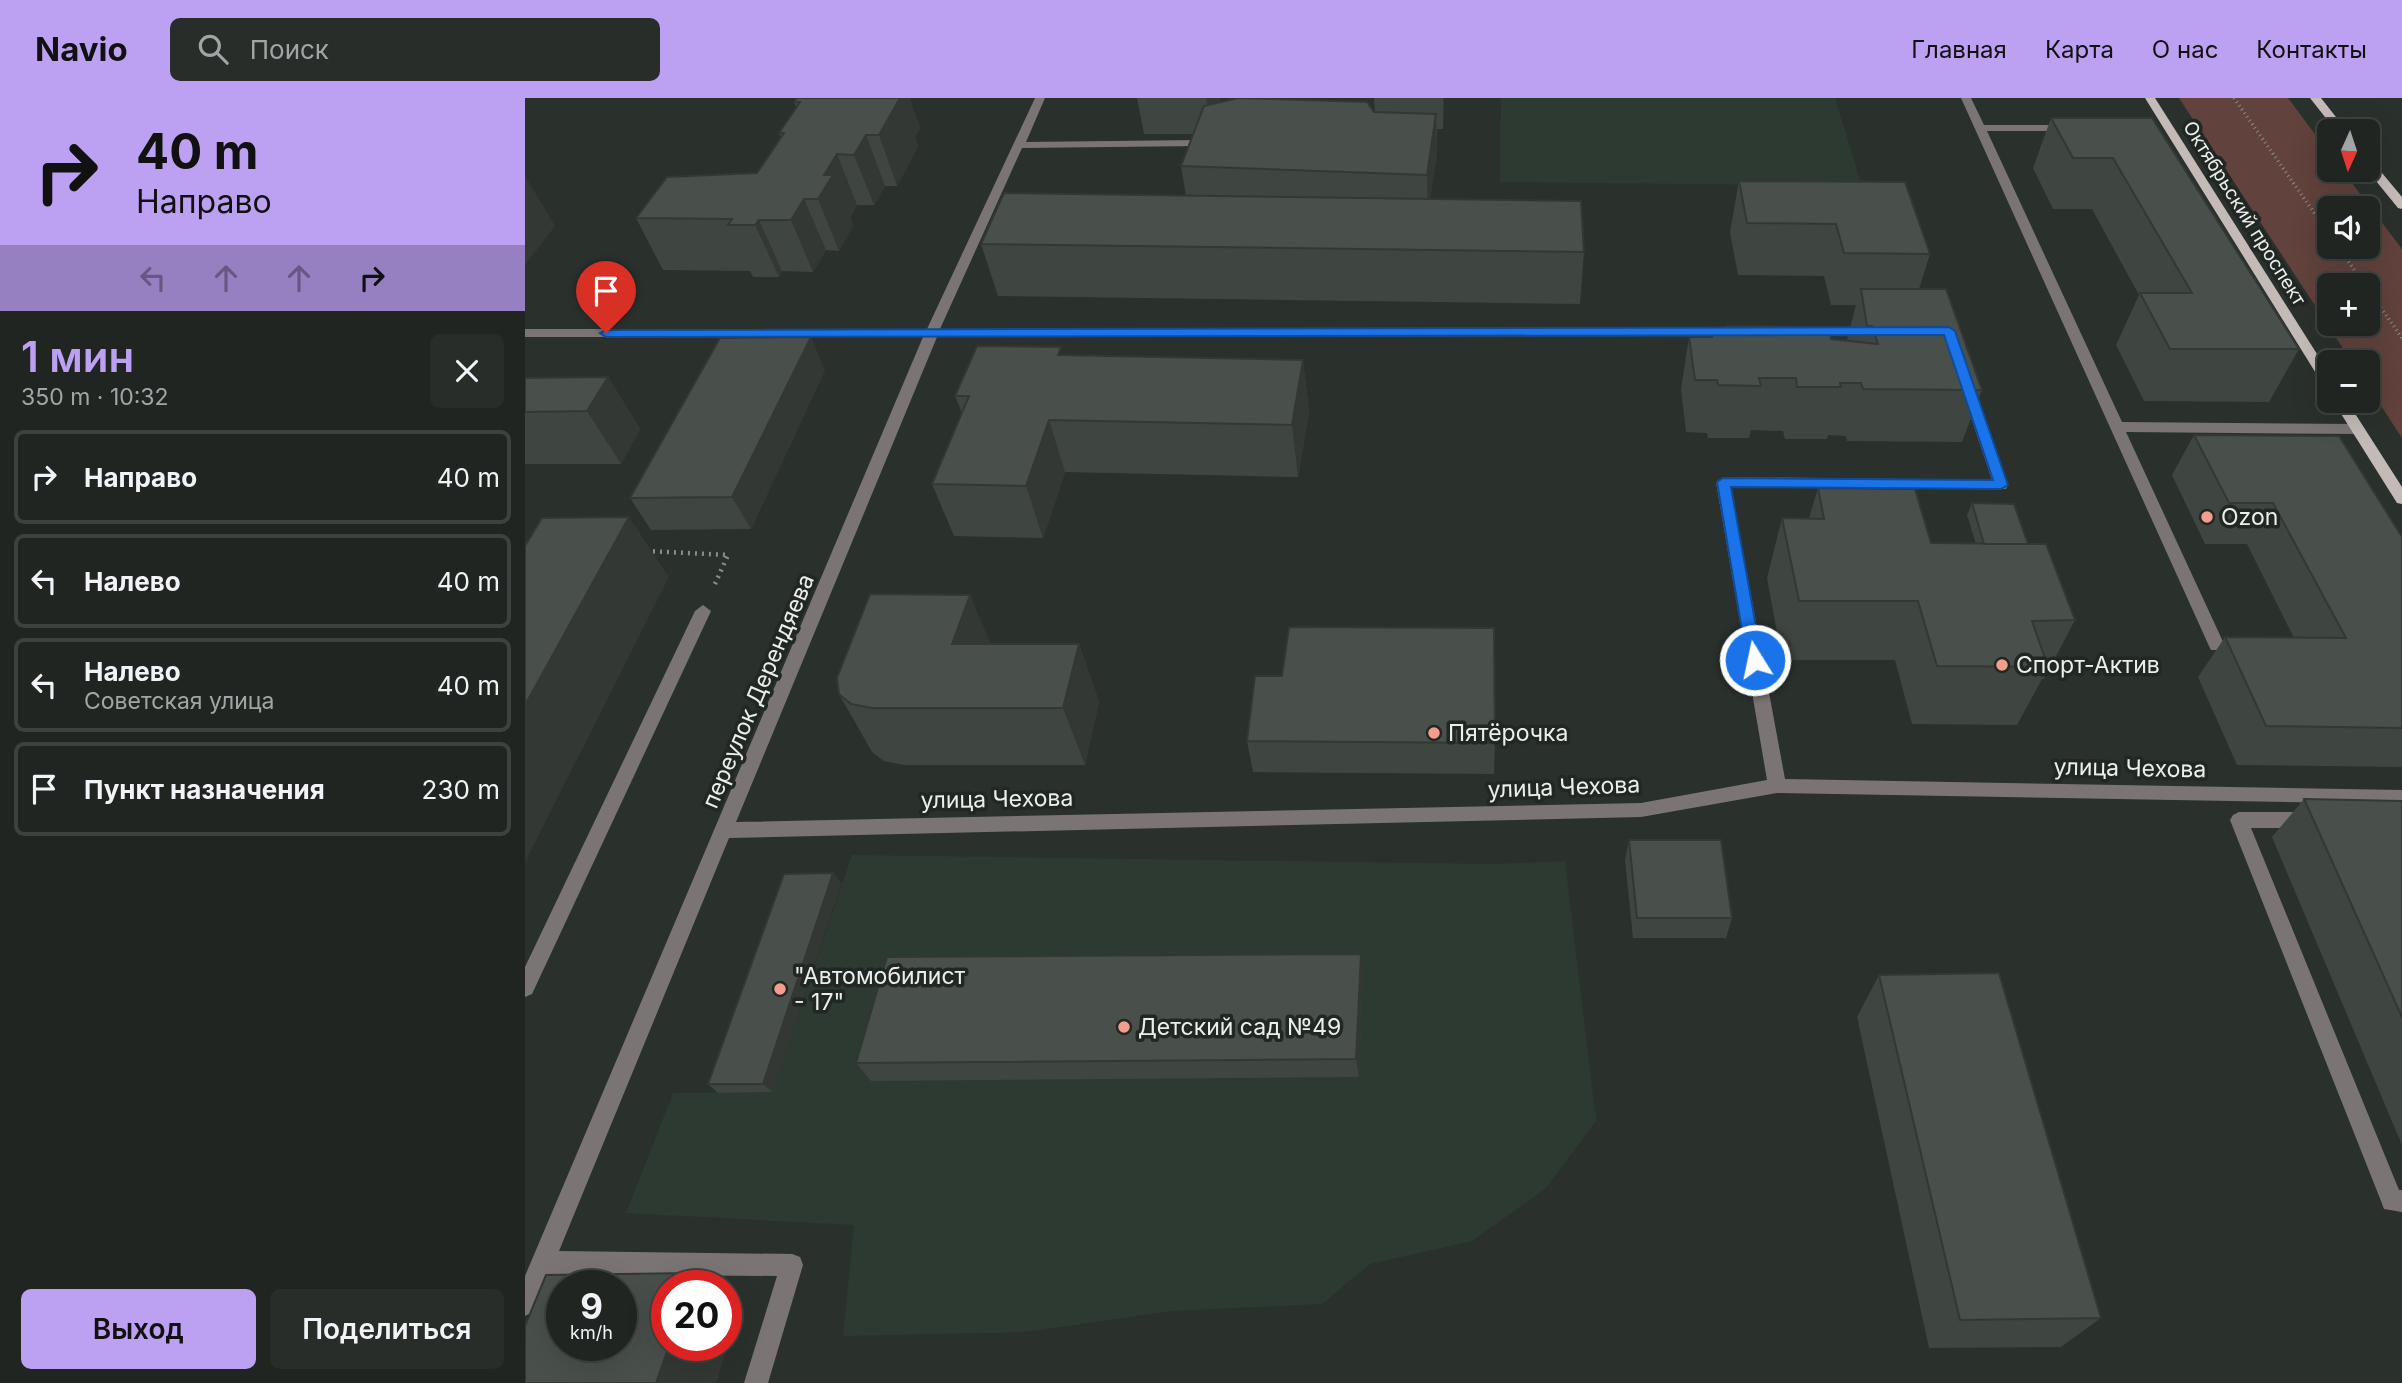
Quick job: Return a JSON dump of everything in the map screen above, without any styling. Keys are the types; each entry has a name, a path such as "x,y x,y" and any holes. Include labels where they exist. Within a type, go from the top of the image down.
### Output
{"main road":[{"name":"Октябрьский проспект","path":"2151,98 2317,364"},
{"path":"2315,98 2332,119"},
{"path":"2380,178 2402,205"},
{"path":"2348,413 2402,499"}],"street":[{"name":"переулок Дерендяева","path":"525,1304 931,334 1040,98"},
{"path":"1966,98 2217,646"},
{"path":"1979,128 2088,129"},
{"path":"2156,129 2170,129"},
{"path":"1018,145 1199,143 1220,137"},
{"path":"1768,331 1893,331"},
{"path":"525,333 1740,332"},
{"path":"1777,786 1723,482 2001,485 1962,369"},
{"path":"2117,428 2358,429"},
{"path":"525,988 703,611"},
{"name":"улица Чехова","path":"725,830 1641,810 1777,786 2402,797"},
{"path":"2334,820 2239,820 2392,1201 2402,1201"},
{"path":"543,1262 792,1265 756,1383"}],"path":[{"path":"2234,98 2317,217"},
{"path":"2380,307 2402,338"},
{"path":"636,551 728,555 703,611"}],"shaded area":[{"path":"1501,98 1835,98 1862,186 1500,182"},
{"path":"2179,98 2288,98 2317,137 2317,182 2351,182 2362,196 2317,196 2317,259 2380,259 2380,220 2402,249 2402,438 2380,404 2380,350 2344,350 2335,336 2380,336 2380,273 2317,273 2317,309"},
{"path":"852,855 1494,864 1565,861 1596,1121 1545,1189 1472,1241 1370,1264 1322,1304 1172,1311 1026,1332 843,1336 854,1225 626,1213 673,1093 772,1092"}],"building":[{"path":"797,98 900,98 879,135 866,135 854,155 837,154 824,175 833,175 818,199 804,199 791,220 759,220 755,225 728,225 732,219 636,218 667,177 757,173 784,133 779,133 800,102 794,102"},
{"path":"1238,98 1367,102 1374,112 1436,114 1427,175 1181,166 1204,106"},
{"path":"2051,118 2152,118 2299,349 2170,349 2140,293 2192,293 2113,158 2073,158"},
{"path":"1739,181 1905,182 1930,254 1844,253 1836,224 1747,223"},
{"path":"1004,193 1581,201 1584,252 981,244"},
{"path":"1861,289 1946,289 1982,390 1863,389 1861,383 1840,383 1841,387 1797,387 1796,378 1759,378 1761,386 1718,385 1717,380 1695,380 1689,337 1712,337 1711,331 1728,331 1727,326 1805,327 1807,333 1830,333 1831,339 1878,344 1872,326 1867,326"},
{"path":"811,337 732,497 630,498 720,338"},
{"path":"977,346 1061,347 1058,355 1303,360 1292,425 1049,420 1026,486 932,484 969,396 955,396"},
{"path":"608,377 587,411 525,412 525,378"},
{"path":"2194,435 2339,436 2402,537 2402,728 2266,726 2225,637 2346,638 2273,503 2229,503"},
{"path":"1818,488 1915,489 1931,543 2046,544 2075,620 2032,621 2048,667 1937,666 1918,601 1799,601 1782,518 1824,519"},
{"path":"1972,503 2014,504 2028,544 1984,544"},
{"path":"629,517 525,705 525,546 542,518"},
{"path":"870,594 970,595 952,644 1079,644 1063,708 872,708 851,704 839,694 837,678"},
{"path":"1289,627 1494,628 1495,743 1247,741 1255,676 1282,676"},
{"path":"2304,799 2402,801 2402,1017"},
{"path":"1629,840 1721,840 1732,918 1637,918"},
{"name":"\"Автомобилист - 17\"","path":"833,873 763,1084 708,1084 784,874"},
{"name":"Детский сад №49","path":"1361,954 1356,1059 856,1063 887,957"},
{"path":"1999,973 2101,1318 1960,1320 1879,975"},
{"path":"637,1274 651,1274 651,1361 664,1361 656,1383 525,1383 525,1326 546,1275 546,1361 637,1361"}],"place":[{"name":"Ozon","path":"2207,517"},
{"name":"Спорт-Актив","path":"2002,665"},
{"name":"Пятёрочка","path":"1434,733"},
{"name":"\"Автомобилист - 17\"","path":"780,989"},
{"name":"Детский сад №49","path":"1124,1027"}],"route":[{"path":"606,333 1949,331 2001,485 1723,482 1755,660"}]}
